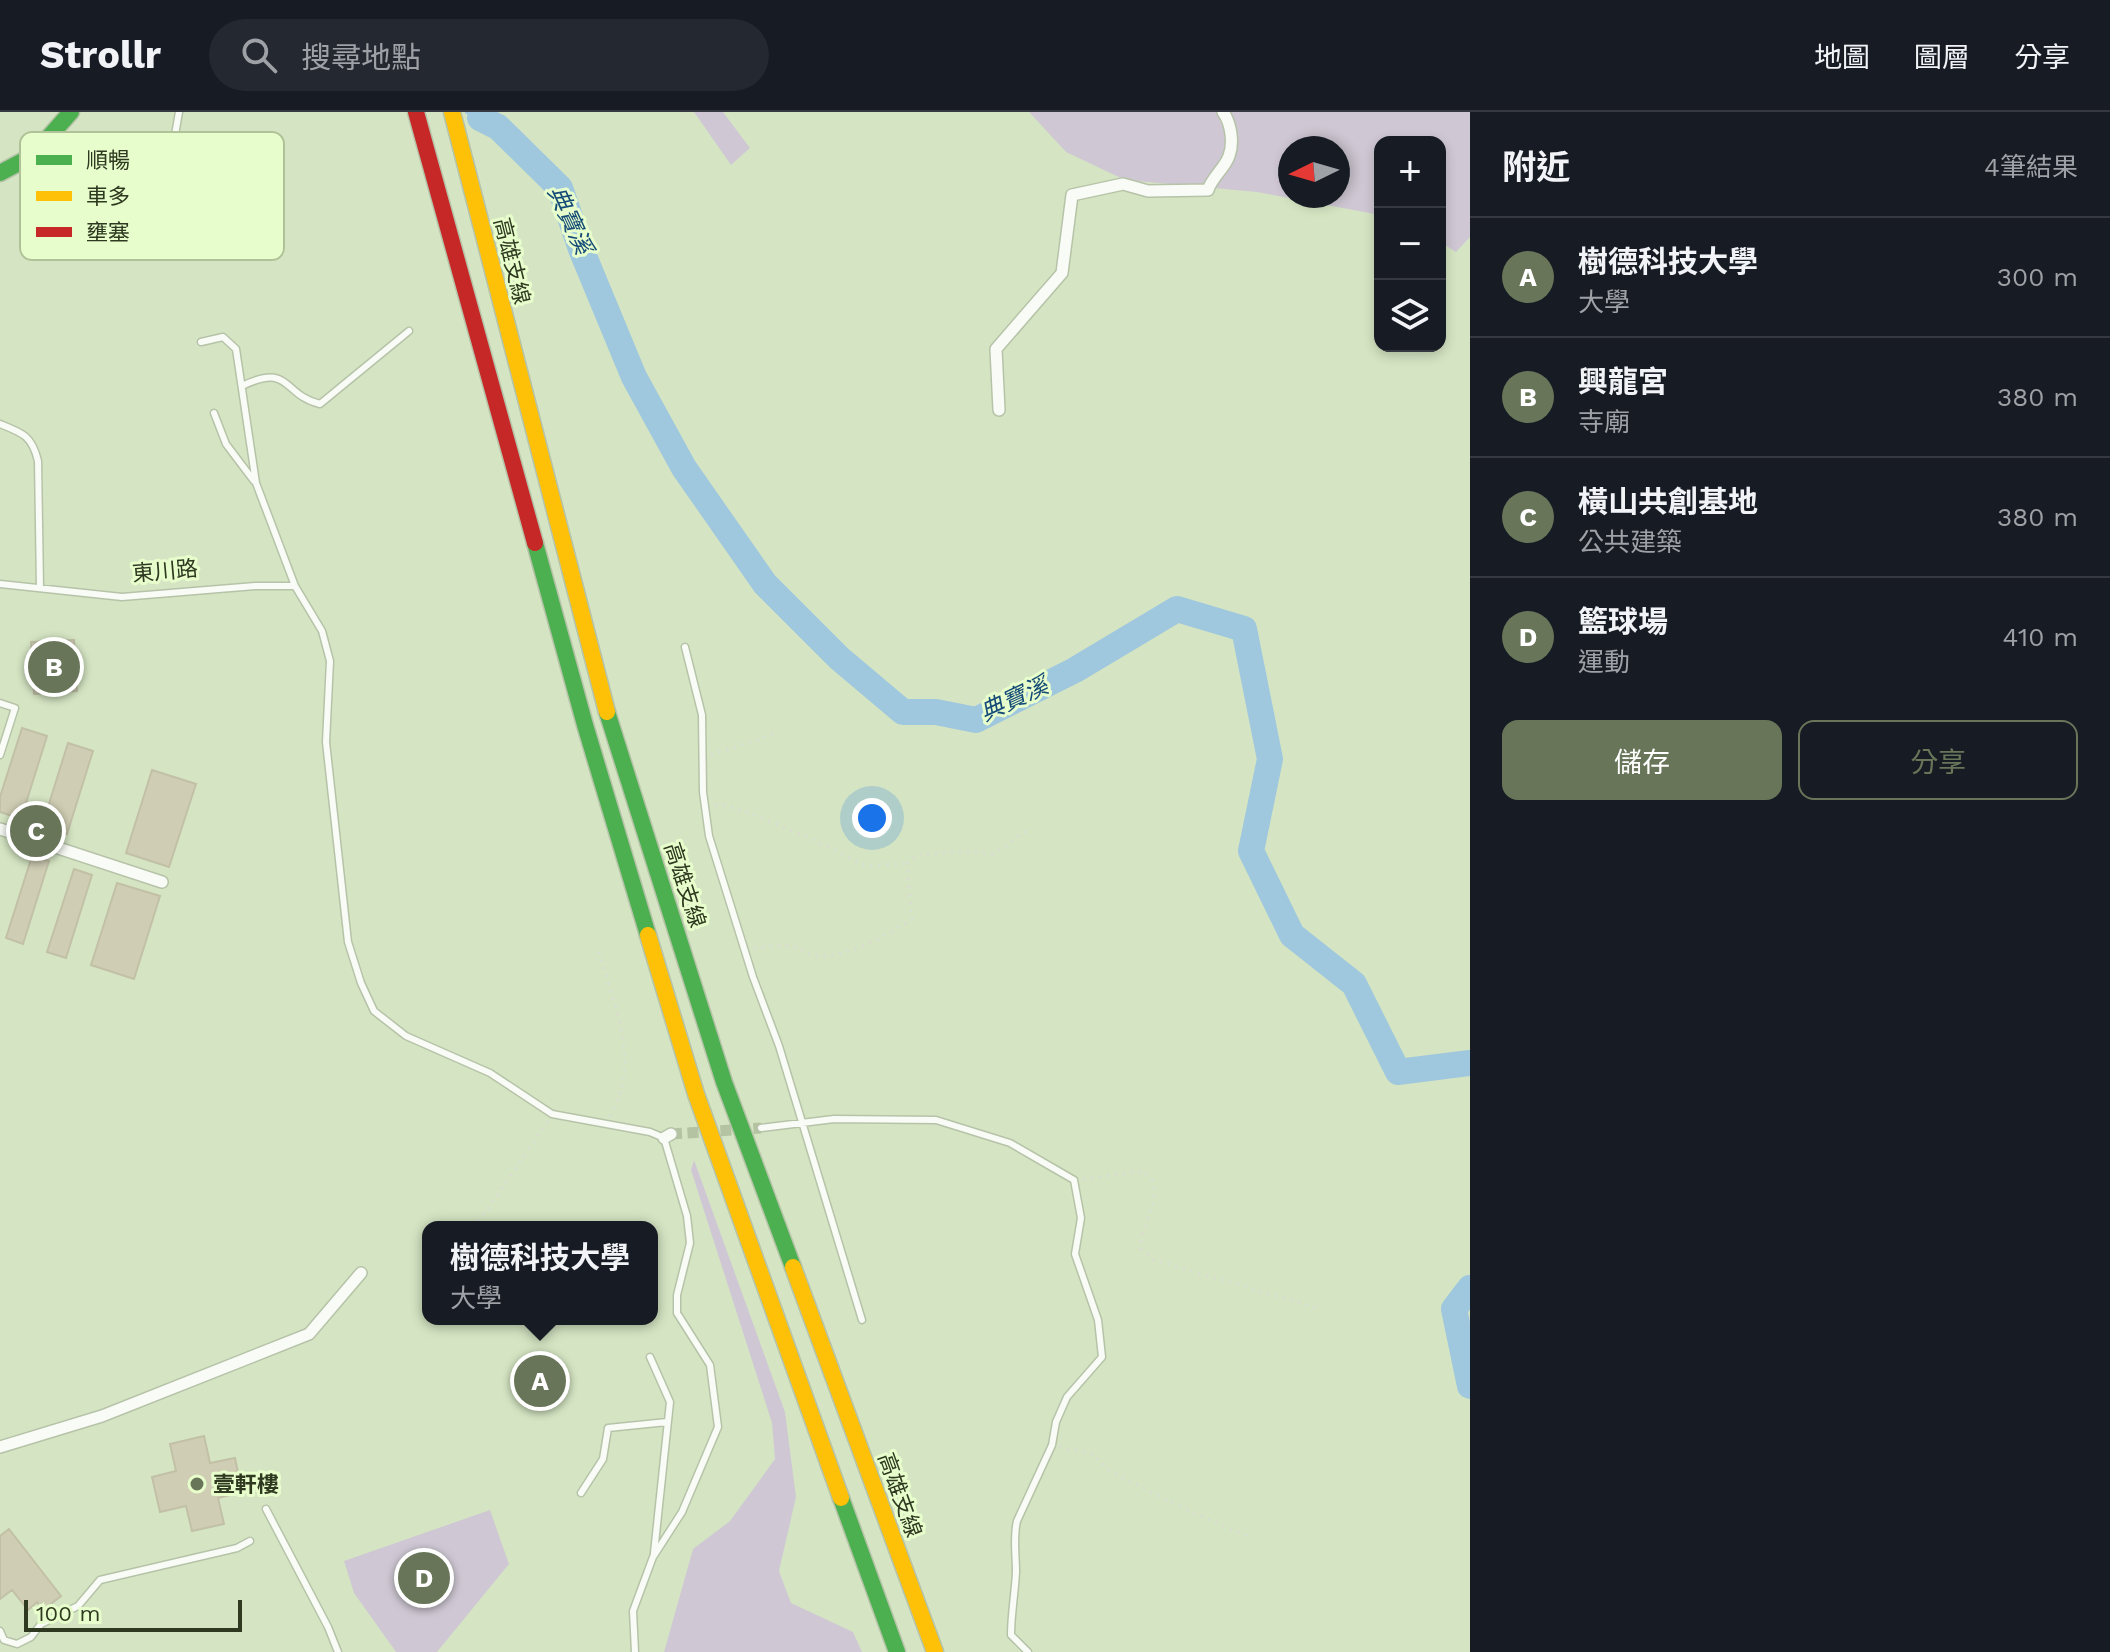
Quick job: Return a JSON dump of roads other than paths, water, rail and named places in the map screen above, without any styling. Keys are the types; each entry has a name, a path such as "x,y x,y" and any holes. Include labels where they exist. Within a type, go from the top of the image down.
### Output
{"main road":[{"path":"56,132 71,112"},
{"path":"416,112 585,725 696,1094 897,1652"},
{"name":"高雄支線","path":"452,112 611,726 724,1082 935,1652"},
{"path":"0,173 20,166"}],"street":[{"path":"999,410 996,349 1062,273 1072,195 1123,184 1148,191 1208,190 1212,179 1229,157 1231,122 1223,112"},
{"path":"0,829 162,882"},
{"path":"0,1447 102,1416 309,1334 361,1273"}],"lane":[{"path":"176,132 179,112"},
{"path":"242,386 262,376 283,379 305,401 320,404 409,331"},
{"path":"201,342 223,337 236,349 256,483 295,586 322,631 330,661 327,753 348,942 374,1011 406,1036 490,1073 552,1114 667,1136 687,1216 690,1243 677,1295 677,1313 710,1365 718,1427 682,1512 653,1557 633,1611 635,1652"},
{"path":"214,413 226,444 256,483"},
{"path":"0,424 24,434 35,447 38,461 40,588"},
{"name":"東川路","path":"0,584 122,597 255,586 295,586"},
{"path":"685,647 702,715 702,759 709,836 779,1046 862,1320"},
{"path":"0,703 15,708 0,755"},
{"path":"761,1128 834,1119 936,1120 1010,1143 1074,1180 1081,1218 1075,1254 1098,1320 1102,1357 1067,1397 1056,1422 1052,1445 1028,1492 1014,1533 1016,1575 1011,1635 1028,1652"},
{"path":"650,1357 670,1402 653,1557"},
{"path":"581,1493 603,1459 608,1428 667,1422"},
{"path":"266,1509 338,1652"},
{"path":"0,1631 4,1640 17,1644 31,1637 41,1624 78,1606 100,1580 237,1548 250,1541"}],"waterway":[{"name":"典寶溪","path":"467,112 480,118"},
{"name":"典寶溪","path":"480,118 498,127 560,188 581,249 634,377 684,468 765,584 839,658 903,712 936,712 976,720 1075,670 1177,609 1244,629 1270,759 1251,851 1292,935 1354,984 1398,1072 1470,1063"},
{"name":"典寶溪","path":"1470,1288 1454,1309 1470,1386"}],"tunnel":[{"path":"671,1134 761,1128"}],"place":[{"name":"興龍宮","path":"54,667"},
{"name":"橫山共創基地","path":"36,831"},
{"name":"樹德科技大學","path":"540,1381"},
{"name":"壹軒樓","path":"197,1484"},
{"name":"籃球場","path":"424,1578"}]}
